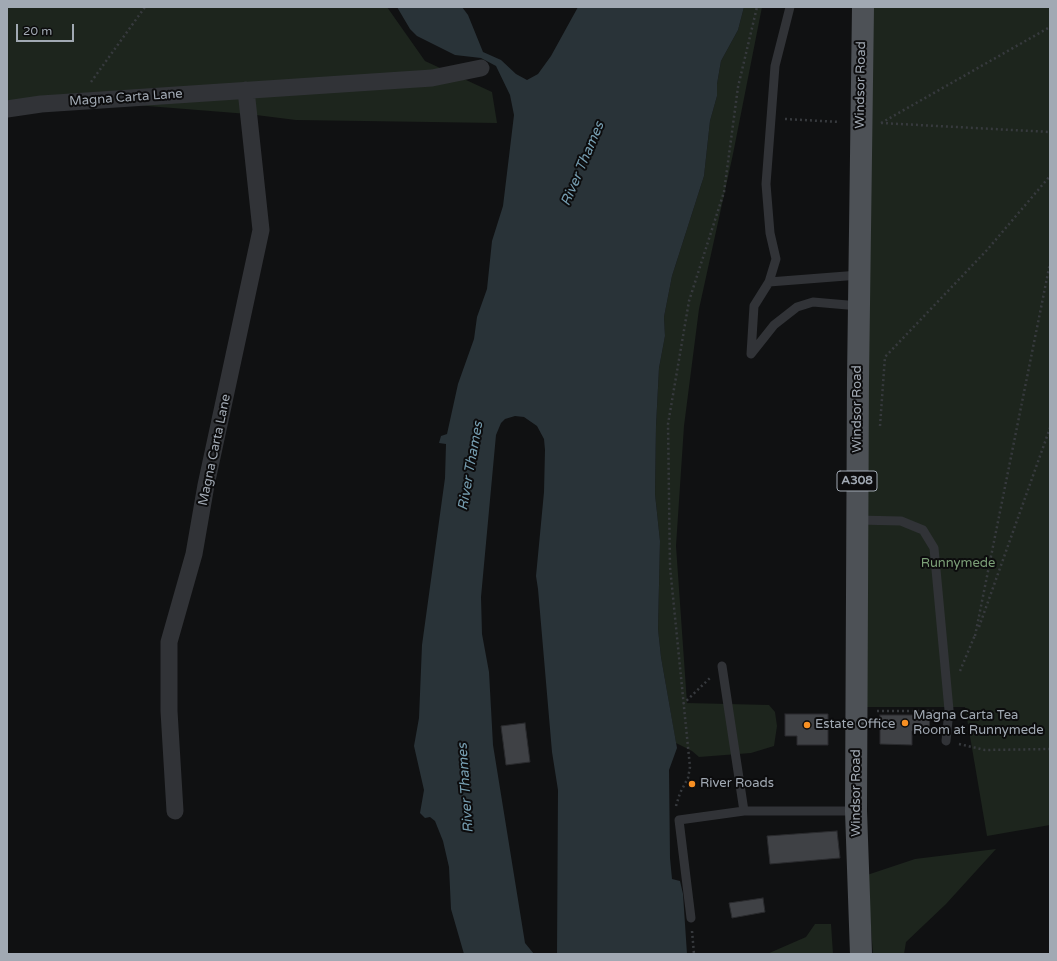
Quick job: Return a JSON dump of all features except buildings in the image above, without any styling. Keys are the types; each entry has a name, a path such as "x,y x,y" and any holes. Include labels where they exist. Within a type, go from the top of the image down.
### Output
{"main road":[{"name":"Windsor Road","path":"861,954 856,811 859,275 870,123 863,7"}],"street":[{"name":"Magna Carta Lane","path":"7,109 41,104 432,78 481,68"},
{"name":"Magna Carta Lane","path":"175,810 169,711 170,642 194,554 206,485 238,345 261,230 246,90"}],"lane":[{"path":"790,7 775,66 766,184 770,233 776,259 769,282 754,306 751,354 774,325 797,308 813,302 859,306"},
{"path":"769,282 859,275"},
{"path":"857,520 901,521 923,530 934,548 949,710 946,741"},
{"path":"722,666 744,811"},
{"path":"691,918 679,820 744,811 856,811"}],"path":[{"path":"77,102 145,7"},
{"path":"679,820 676,805 688,778 690,767 670,568 668,424 689,301 724,192 738,87 756,7"},
{"path":"870,123 1050,27"},
{"path":"771,118 1050,132"},
{"path":"880,427 885,357 987,250 1050,176"},
{"path":"975,636 1050,263"},
{"path":"960,672 975,636 1050,428"},
{"path":"683,704 722,666"},
{"path":"857,711 949,710"},
{"path":"946,741 985,750 1050,749"},
{"path":"691,918 694,954"}],"green space":[{"path":"7,7 387,7 425,61 492,92 497,123 296,120 248,114 135,105 41,104 7,100"},
{"path":"744,7 762,7 733,154 699,309 684,426 676,546 687,703 769,705 775,712 777,726 774,746 751,753 699,757 692,751 676,743 661,657 658,629 660,541 655,494 659,368 665,336 664,317 672,276 704,176 710,121 717,96 717,84 721,61 738,30"},
{"name":"Runnymede","path":"871,7 1050,7 1050,825 987,836 965,707 866,707"},
{"path":"996,849 946,904 906,942 904,954 873,954 867,875 915,859"},
{"path":"815,924 831,924 833,954 767,954 806,937"}],"water":[{"name":"River Thames","path":"397,7 462,7 468,15 483,52 501,60 516,74 527,80 538,74 551,56 578,7 744,7 738,30 721,61 717,84 717,96 710,121 704,176 672,276 664,317 665,336 659,368 655,494 660,541 658,629 661,657 677,748 669,770 670,858 672,879 680,881 683,894 687,954 557,954 558,790 552,752 536,576 544,492 545,450 544,439 537,426 524,417 515,416 505,419 501,423 496,435 481,597 482,634 489,672 493,745 525,943 534,954 464,954 451,909 449,867 443,841 435,821 430,817 425,818 420,813 424,790 414,746 419,718 422,645 445,478 446,444 439,443 441,436 447,434 458,384 474,339 477,317 487,289 492,241 503,206 514,115 510,95 496,66 481,58 455,55 417,36 410,29"}],"place":[{"name":"Magna Carta Tea Room at Runnymede","path":"905,723"},
{"name":"Estate Office","path":"807,725"},
{"name":"River Roads","path":"692,784"}]}
